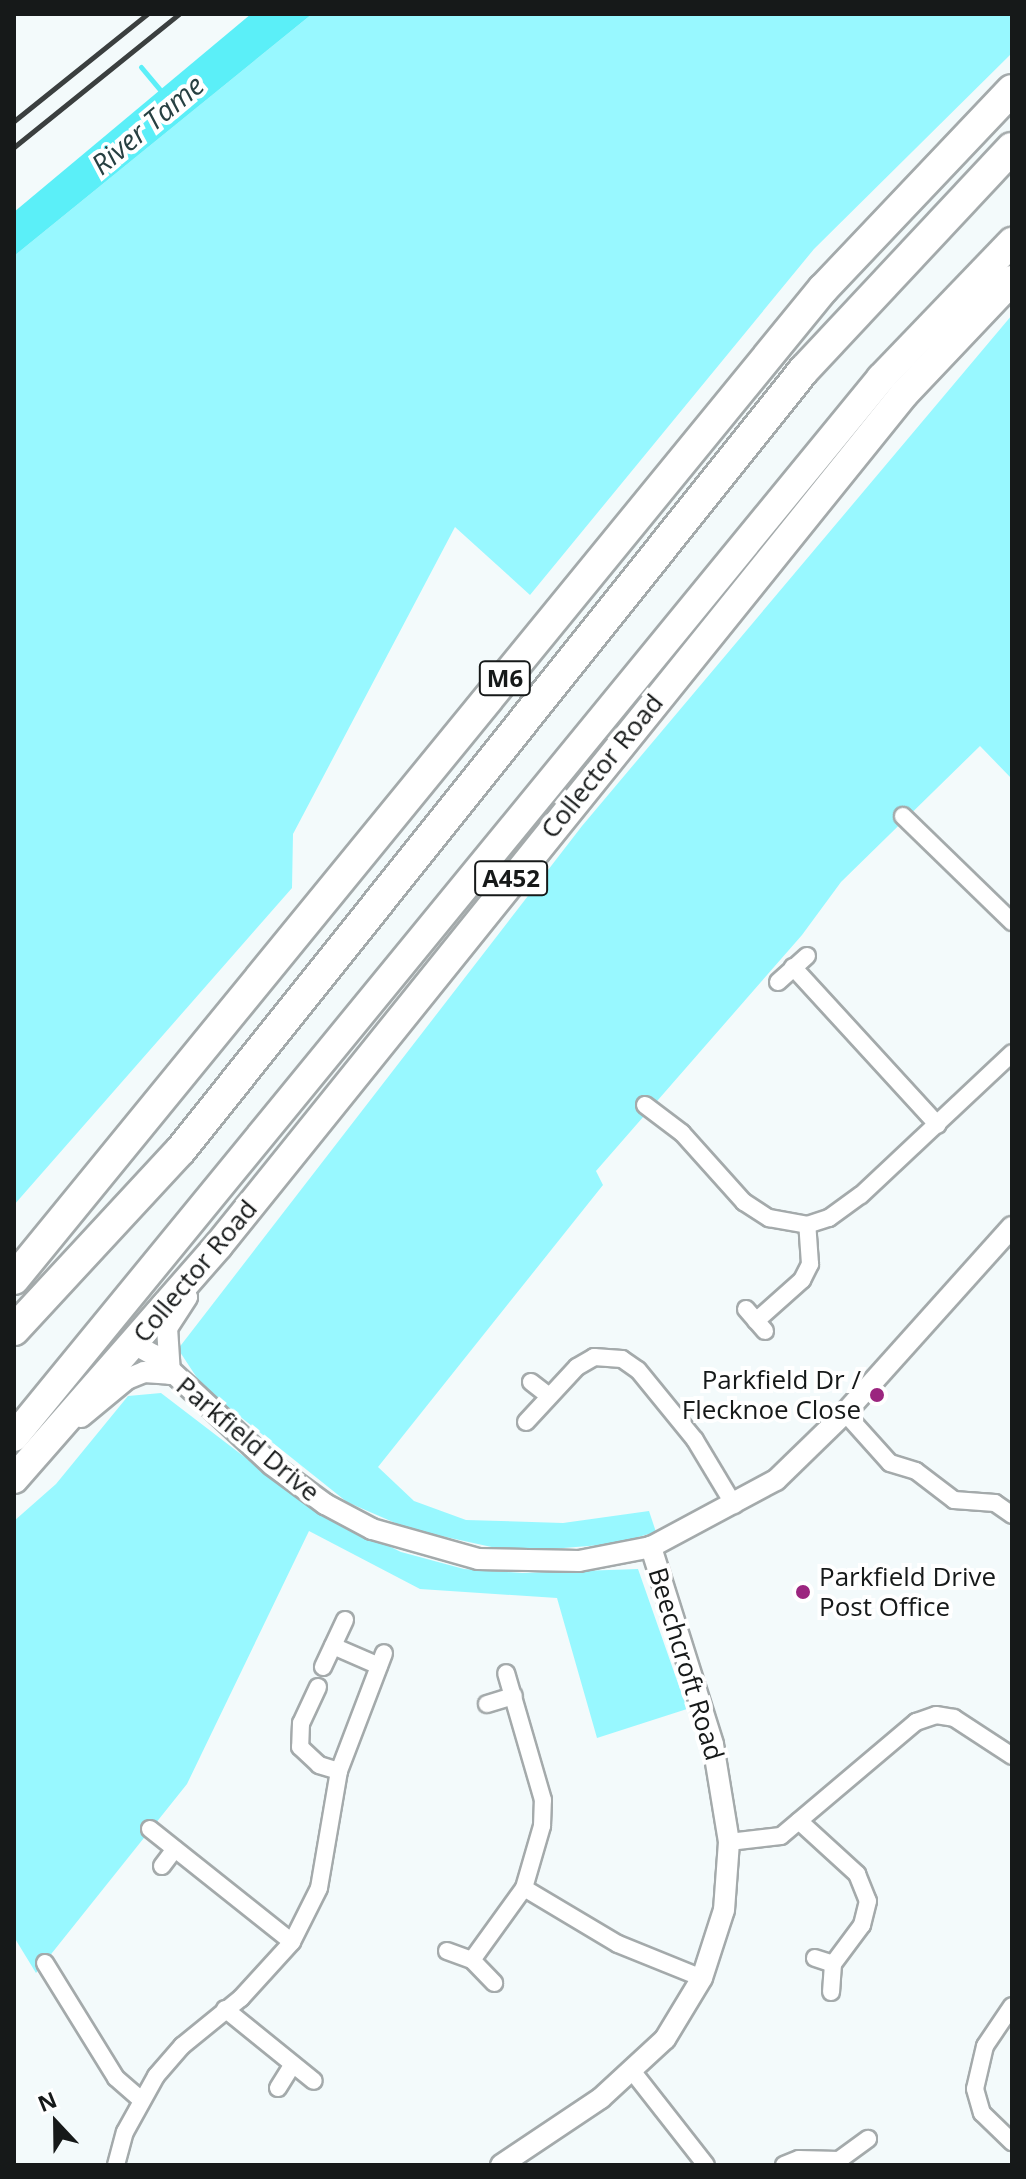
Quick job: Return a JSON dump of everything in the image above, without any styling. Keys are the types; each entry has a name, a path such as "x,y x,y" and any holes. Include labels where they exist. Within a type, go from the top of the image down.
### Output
{"highway":[{"name":"M6","path":"14,1279 813,301 1012,90"},
{"name":"M6","path":"14,1330 180,1151 804,370 1012,148"},
{"name":"Collector Road","path":"14,1437 881,378 1012,242"},
{"name":"Collector Road","path":"14,1479 218,1246 904,394 1012,280"},
{"path":"14,1454 106,1353 134,1344"}],"street":[{"path":"903,816 1012,922"},
{"path":"778,982 807,956"},
{"path":"793,967 938,1125"},
{"path":"645,1105 682,1133 744,1202 769,1218 807,1225 829,1218 861,1195 1012,1053"},
{"path":"756,1320 802,1280 810,1264 807,1225"},
{"name":"Parkfield Drive","path":"134,1344 154,1355 170,1374 272,1465 325,1504 426,1548 528,1563 579,1561 651,1547 776,1480 845,1413 1009,1236"},
{"path":"46,1444 127,1379 144,1372 170,1374 167,1328 218,1246"},
{"path":"526,1422 577,1367 594,1357 622,1359 638,1370 695,1440 734,1505"},
{"path":"531,1382 549,1396"},
{"path":"845,1413 890,1463 916,1471 954,1500 995,1503 1012,1515"},
{"name":"Beechcroft Road","path":"501,2165 551,2135 633,2072 665,2039 702,1978 724,1910 729,1842 713,1744 651,1547"},
{"path":"323,1667 345,1620"},
{"path":"116,2165 141,2100 182,2046 270,1970 292,1942 319,1888 339,1771 381,1659 333,1646"},
{"path":"472,1960 524,1888 542,1826 543,1800 506,1673"},
{"path":"318,1687 301,1723 300,1747 319,1765 339,1771"},
{"path":"487,1704 514,1696"},
{"path":"729,1842 765,1841 799,1821 916,1722 936,1715 954,1718 1012,1756"},
{"path":"799,1821 857,1874 868,1901 862,1925 833,1964 831,1992"},
{"path":"150,1829 292,1942"},
{"path":"162,1866 175,1849"},
{"path":"524,1888 618,1944 702,1978"},
{"path":"447,1951 472,1960 494,1983"},
{"path":"815,1958 833,1964"},
{"path":"45,1963 116,2078 141,2100"},
{"path":"1012,2006 985,2046 975,2089 982,2113 1012,2142"},
{"path":"225,2009 291,2067 314,2081"},
{"path":"278,2088 291,2067"},
{"path":"633,2072 706,2165"},
{"path":"784,2165 799,2159 839,2162 868,2139"}],"shaded area":[{"path":"312,14 1012,14 1012,53 814,249 530,595 455,527 293,834 292,888 14,1205 14,256"},
{"path":"1012,315 1012,779 980,746 841,882 802,935 596,1171 603,1185 378,1467 414,1501 466,1520 563,1523 649,1511 656,1532 613,1544 514,1552 409,1529 347,1502 203,1387 178,1349 582,826"},
{"path":"161,1393 311,1508 401,1552 464,1569 522,1573 638,1569 687,1709 597,1738 557,1598 420,1589 309,1531 187,1784 36,1973 14,1937 14,1521 56,1484 128,1396"}],"water":[{"name":"River Tame","path":"251,14 312,14 14,256 14,212"}],"waterway":[{"name":"River Tame","path":"141,67 164,94"}],"railway":[{"path":"14,121 147,14"},
{"path":"14,147 179,14"}],"place":[{"name":"Parkfield Dr / Flecknoe Close","path":"877,1395"},
{"name":"Parkfield Drive Post Office","path":"803,1592"}]}
